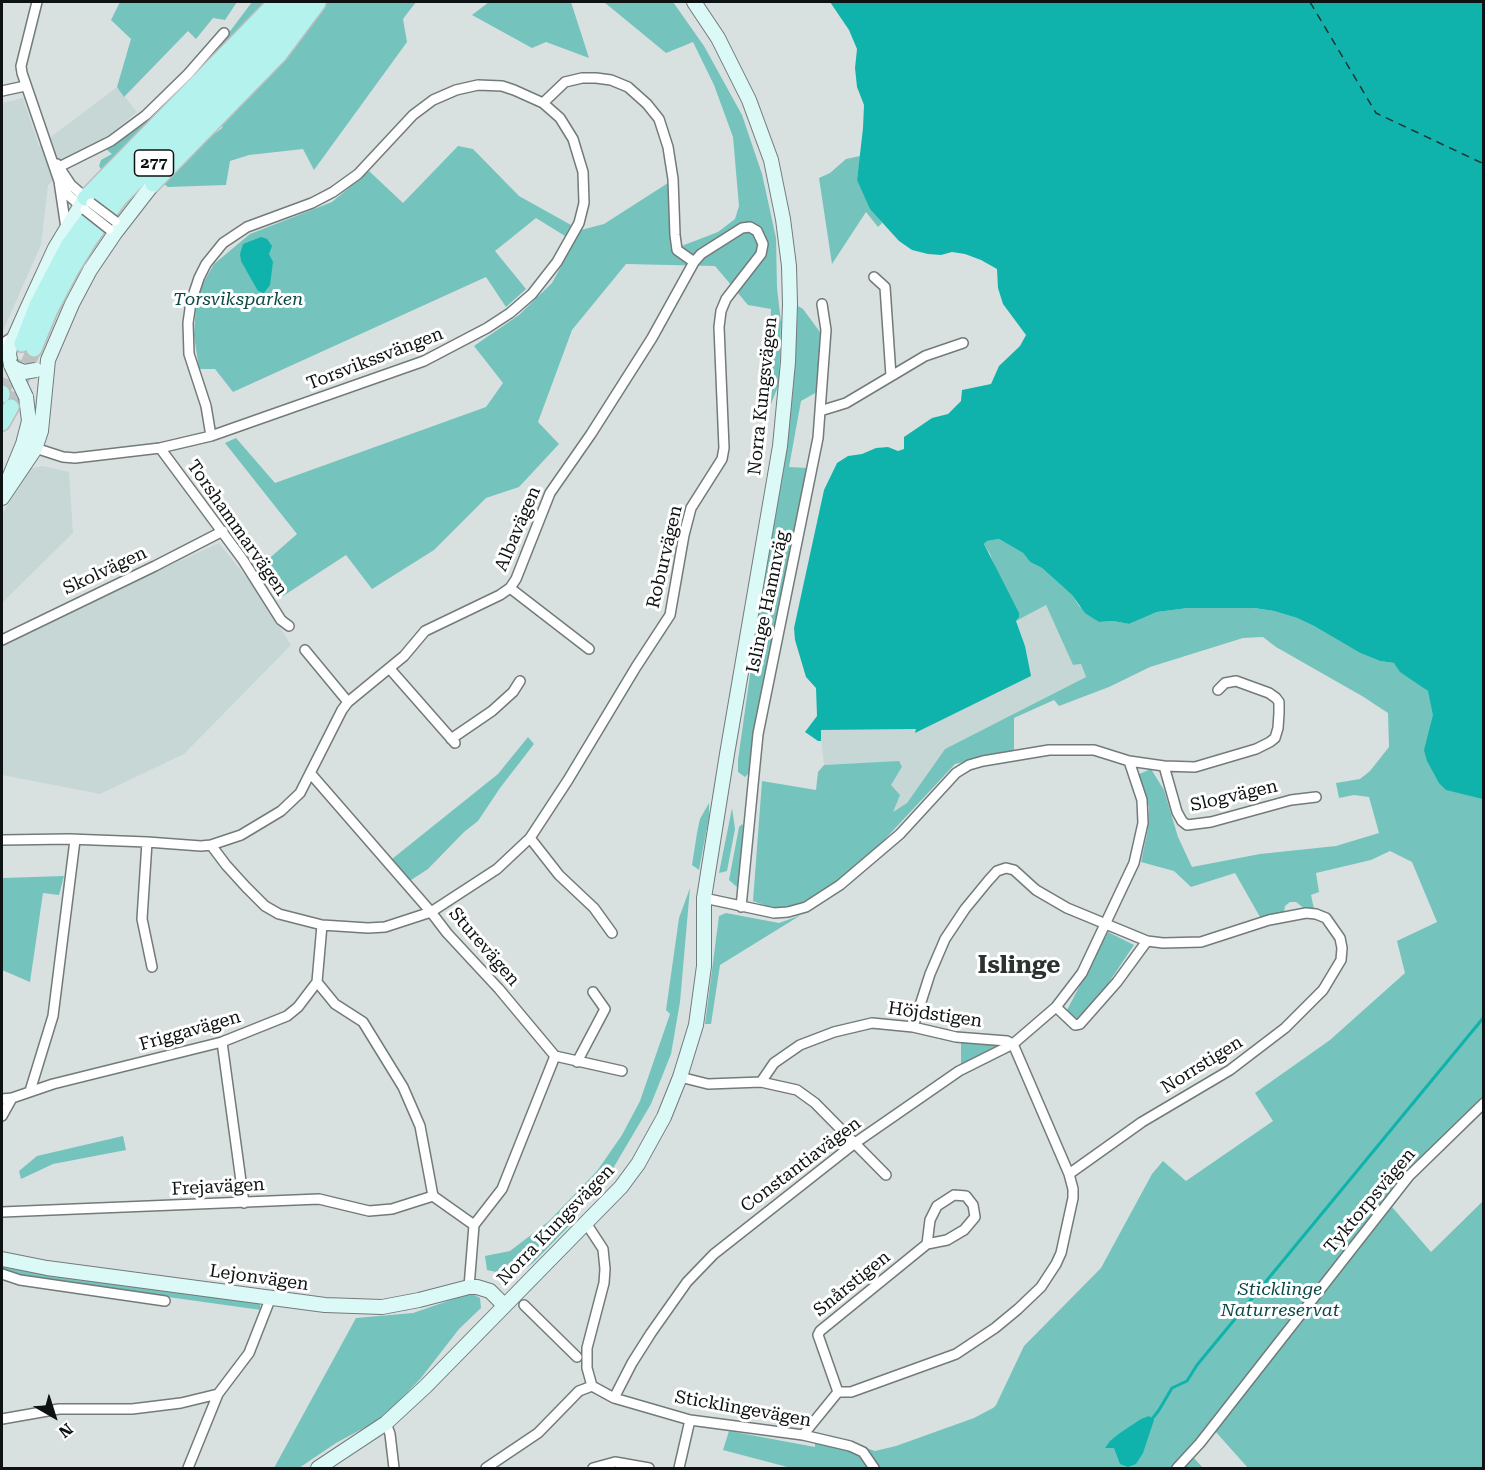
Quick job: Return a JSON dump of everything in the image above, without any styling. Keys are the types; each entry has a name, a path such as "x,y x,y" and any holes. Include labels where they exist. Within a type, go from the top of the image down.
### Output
{"main road":[{"path":"29,447 26,397 8,361 10,347 23,343 42,274 66,228 85,204 276,2"},
{"name":"277","path":"23,343 37,305 68,246 116,183 291,2"},
{"name":"277","path":"23,343 50,310 71,270 119,199 309,2"},
{"path":"2,498 12,467 41,431 48,360 72,304 115,227 153,184 279,55 319,2"},
{"name":"Norra Kungsvägen","path":"318,1468 386,1423 426,1386 621,1187 638,1164 664,1117 680,1077 696,1025 702,978 704,898 780,446 788,362 789,266 783,219 771,160 749,100 718,38 694,2"},
{"path":"8,361 14,368 24,372 36,370 48,360"},
{"path":"2,423 5,398"},
{"name":"Lejonvägen","path":"2,1259 46,1268 325,1305 382,1307 470,1287"},
{"path":"470,1287 490,1291 504,1305"}],"street":[{"path":"37,2 21,66 25,86 57,168 66,228"},
{"path":"57,168 111,141 146,115 188,74 224,33"},
{"path":"543,103 566,82 582,78 596,78 611,80 628,87 647,104 662,124 668,147 673,179 677,250 694,262"},
{"name":"Torsvikssvängen","path":"29,447 63,458 75,458 160,448 211,436 424,361 457,346 510,314 532,294 557,262 573,235 581,214 585,188 580,156 560,118 543,103 514,90 478,85 442,95 413,116 358,174 339,188 312,203 247,227 223,243 206,264 199,278 190,302 188,323 189,354 204,399 211,436"},
{"path":"2,91 25,86"},
{"path":"57,168 85,204"},
{"path":"59,181 68,195 85,204 115,227"},
{"name":"Albavägen","path":"211,845 241,835 281,811 300,793 348,702 390,669 425,631 510,588 516,579 550,493 591,434 652,338 694,262 701,254 742,228 750,227 757,231"},
{"name":"Roburvägen","path":"431,912 497,869 530,838 670,615 691,508 722,459 724,448 719,327 721,311 726,299 761,254 764,244 757,231"},
{"path":"874,277 885,287 891,376"},
{"name":"Islinge Hamnväg","path":"741,906 758,734 813,466 826,330 822,304"},
{"path":"2,344 23,343"},
{"path":"820,411 846,403 924,356 963,344"},
{"name":"Torshammarvägen","path":"160,448 223,531 281,620 289,626"},
{"name":"Skolvägen","path":"2,640 223,531"},
{"path":"510,588 589,649"},
{"path":"305,650 348,702"},
{"path":"390,669 453,741 492,711 513,692 520,681"},
{"path":"704,898 774,913 806,907 822,897 900,834 946,781 969,765 1049,750 1094,750 1129,761 1164,766 1195,767 1263,746 1275,738 1279,713 1279,702 1276,698 1269,693 1236,681 1225,683 1218,690"},
{"name":"Constantiavägen","path":"614,1398 651,1333 701,1266 731,1239 855,1143 959,1071 1013,1044 1056,1007 1082,973 1134,863 1143,823 1142,800 1129,761"},
{"name":"Slogvägen","path":"1164,766 1177,812 1187,825 1211,822 1291,800 1316,797"},
{"path":"311,774 431,912"},
{"path":"530,838 559,875 594,908 612,933"},
{"path":"2,840 211,845"},
{"path":"30,1091 53,1016 75,840"},
{"path":"147,842 142,918 152,967"},
{"name":"Sturevägen","path":"211,845 226,865 265,906 279,914 322,925 385,927 431,912 555,1056"},
{"name":"Norrstigen","path":"913,1027 930,974 945,939 965,909 997,871 1006,867 1014,870 1036,890 1067,908 1147,941 1201,942 1269,920 1306,913 1326,918 1340,938 1341,960 1323,990 1285,1028 1230,1070 1142,1122 1069,1174"},
{"path":"322,925 317,982 335,1004 363,1022 403,1087 420,1126 433,1196 474,1225"},
{"path":"1056,1007 1075,1025 1080,1024 1117,982 1147,941"},
{"name":"Friggavägen","path":"2,1099 222,1042 287,1016 298,1007 317,982"},
{"path":"577,1062 605,1009 593,992"},
{"name":"Höjdstigen","path":"761,1082 774,1063 800,1045 816,1038 872,1023 913,1027 956,1037 1002,1039 1013,1044"},
{"path":"222,1042 244,1203"},
{"path":"802,1435 838,1392 851,1392 956,1354 995,1328 1041,1287 1056,1264 1061,1253 1073,1189 1069,1174 1013,1044"},
{"path":"470,1287 469,1270 474,1225 502,1189 555,1056 622,1071"},
{"path":"680,1077 708,1084 761,1082 797,1090 815,1102 886,1175"},
{"path":"2,1116 12,1098"},
{"name":"Tyktorpsvägen","path":"1177,1468 1200,1443 1409,1176 1484,1103"},
{"name":"Snårstigen","path":"838,1392 818,1335 927,1244 947,1240 964,1230 975,1217 973,1205 966,1196 954,1195 937,1206 930,1220 927,1244"},
{"name":"Frejavägen","path":"2,1212 319,1199 369,1211 392,1209 433,1196"},
{"path":"486,1468 538,1433 579,1391 592,1386 587,1368 587,1348 604,1283 605,1269 603,1249 585,1223"},
{"path":"2,1274 20,1280 165,1301"},
{"path":"188,1468 218,1394 249,1353 271,1297"},
{"path":"524,1305 577,1358"},
{"name":"Sticklingevägen","path":"592,1386 614,1398 690,1420 802,1435 856,1449 868,1458 874,1468"},
{"path":"2,1419 59,1409 132,1409 181,1403 218,1394"},
{"path":"679,1468 690,1420"},
{"path":"386,1423 390,1434 394,1468"},
{"path":"593,1468 615,1462 649,1468"}],"shaded area":[{"path":"830,2 1483,2 1483,799 1446,790 1439,783 1427,761 1424,750 1433,715 1428,691 1400,672 1394,663 1380,661 1360,653 1297,618 1254,608 1188,608 1157,612 1129,624 1113,621 1099,622 1085,613 1072,595 1042,568 1030,562 1023,553 999,539 987,541 984,544 1019,613 1016,621 1025,646 1031,676 915,733 916,729 821,730 821,741 818,741 805,732 817,716 816,688 806,677 795,640 794,628 824,490 837,463 848,456 862,454 876,448 888,447 898,451 904,449 904,437 932,418 948,414 961,401 962,390 991,384 999,366 1020,346 1026,335 1003,304 998,288 997,269 965,254 952,252 941,255 912,250 899,241 870,209 857,180 864,105 857,87 855,68 857,49 849,30"},
{"path":"117,87 137,112 48,185 41,245 2,333 2,103 23,98 39,146"},
{"path":"261,237 267,239 272,246 269,254 273,262 270,285 264,293 258,291 241,261 240,254 243,244"},
{"path":"43,466 69,472 73,533 2,603 2,514 32,468"},
{"path":"219,543 258,592 291,645 184,754 100,794 2,775 2,647 16,636"},
{"path":"1046,605 1073,665 1081,664 1086,677 945,749 907,803 892,813 890,785 902,768 899,762 824,765 820,730 916,729 1030,676 1025,646 1016,621"},
{"path":"1149,1416 1154,1420 1143,1453 1136,1464 1128,1467 1120,1464 1114,1448 1105,1448 1120,1433"}],"green space":[{"path":"120,2 237,2 225,20 213,18 196,39 188,31 124,97 117,87 131,39 111,20"},
{"path":"252,2 269,2 104,169 101,169 99,166 101,160 112,154 106,149 141,126 198,70"},
{"path":"328,2 416,2 403,19 407,42 314,170 303,149 249,155 230,161 226,185 168,187 163,183 196,148 222,128 223,121 292,49"},
{"path":"489,2 571,2 589,58 546,42 532,48 472,15"},
{"path":"604,2 673,2 704,46 742,115 762,174 776,238 777,288 781,322 779,384 767,414 771,309 748,305 715,266 626,264 572,330 538,422 559,444 519,487 486,498 434,550 372,589 346,555 280,598 255,571 297,534 225,443 236,438 275,483 486,407 503,383 474,346 519,315 552,283 581,230 604,224 668,183 671,250 718,232 735,219 739,206 733,137 714,85 693,42 666,53"},
{"name":"Torsviksparken","path":"458,146 473,149 519,196 571,225 565,236 536,218 495,251 526,289 506,307 486,277 233,392 215,369 199,369 194,335 196,305 201,287 214,264 250,234 332,202 369,171 403,203"},
{"path":"860,156 857,180 882,223 878,227 866,212 832,264 819,178 830,173 846,159"},
{"path":"798,306 803,309 820,332 817,392 801,401 789,467 808,468 749,773 745,777 738,772 738,760 758,618 785,461 793,392"},
{"name":"Sticklinge Naturreservat","path":"999,539 1023,553 1030,562 1042,568 1072,595 1079,606 1099,622 1113,621 1129,624 1157,612 1188,608 1253,608 1297,618 1360,653 1380,661 1394,663 1429,692 1483,790 1483,1111 1413,1180 1392,1207 1431,1252 1483,1201 1483,1468 1248,1468 1215,1431 1193,1457 1203,1468 791,1468 723,1450 729,1431 815,1447 815,1432 875,1451 896,1446 974,1418 993,1408 1024,1346 1101,1268 1152,1174 1163,1161 1186,1181 1273,1121 1255,1093 1330,1040 1405,973 1397,941 1437,922 1412,862 1390,851 1371,860 1316,873 1319,892 1311,895 1314,909 1305,909 1296,902 1290,902 1285,906 1284,912 1260,917 1235,873 1191,887 1174,871 1141,862 1148,829 1149,807 1137,775 1151,769 1164,790 1178,837 1192,867 1260,854 1336,846 1379,833 1369,797 1354,795 1339,798 1336,783 1360,779 1370,771 1389,747 1388,713 1263,637 1243,638 1150,667 1109,687 1059,706 1054,700 1014,718 1014,751 955,764 873,852 830,890 806,904 784,909 753,901 762,781 816,790 818,772 824,765 899,761 902,767 891,785 900,795 893,812 907,803 945,749 1086,677 1081,664 1073,665 1046,605 1016,621 984,544 987,541"},
{"path":"528,737 534,744 478,821 428,869 408,882 392,859 498,774"},
{"path":"709,803 709,817 699,870 692,865 700,819"},
{"path":"732,808 735,829 727,871 719,873"},
{"path":"742,824 738,888 729,880 739,827"},
{"path":"64,876 59,895 43,893 30,982 2,970 2,878"},
{"path":"690,888 680,1002 671,1054 651,1104 605,1182 568,1220 569,1226 533,1263 515,1276 487,1270 485,1256 510,1251 548,1222 597,1171 622,1135 640,1101 670,1014 666,1010 679,918"},
{"path":"726,913 779,923 801,915 720,965 711,1024 705,1024 719,916"},
{"path":"1108,932 1134,945 1101,994 1077,1019 1067,1010"},
{"path":"961,1041 996,1042 995,1049 961,1064"},
{"path":"123,1136 126,1150 53,1164 21,1179 19,1171 37,1156"},
{"path":"2,1265 259,1301 261,1310 46,1280 2,1271"},
{"path":"471,1293 480,1298 481,1308 459,1329 421,1378 397,1403 375,1422 336,1443 299,1468 274,1468 356,1318 413,1313"}],"waterway":[{"path":"1152,1419 1172,1388 1187,1381 1197,1365 1484,1017"}],"ferry route":[{"path":"1310,2 1376,113 1484,164"}],"tunnel":[{"path":"2,393 22,344"},
{"path":"11,407 34,349"}],"district":[{"name":"Islinge","path":"1019,966"}]}
